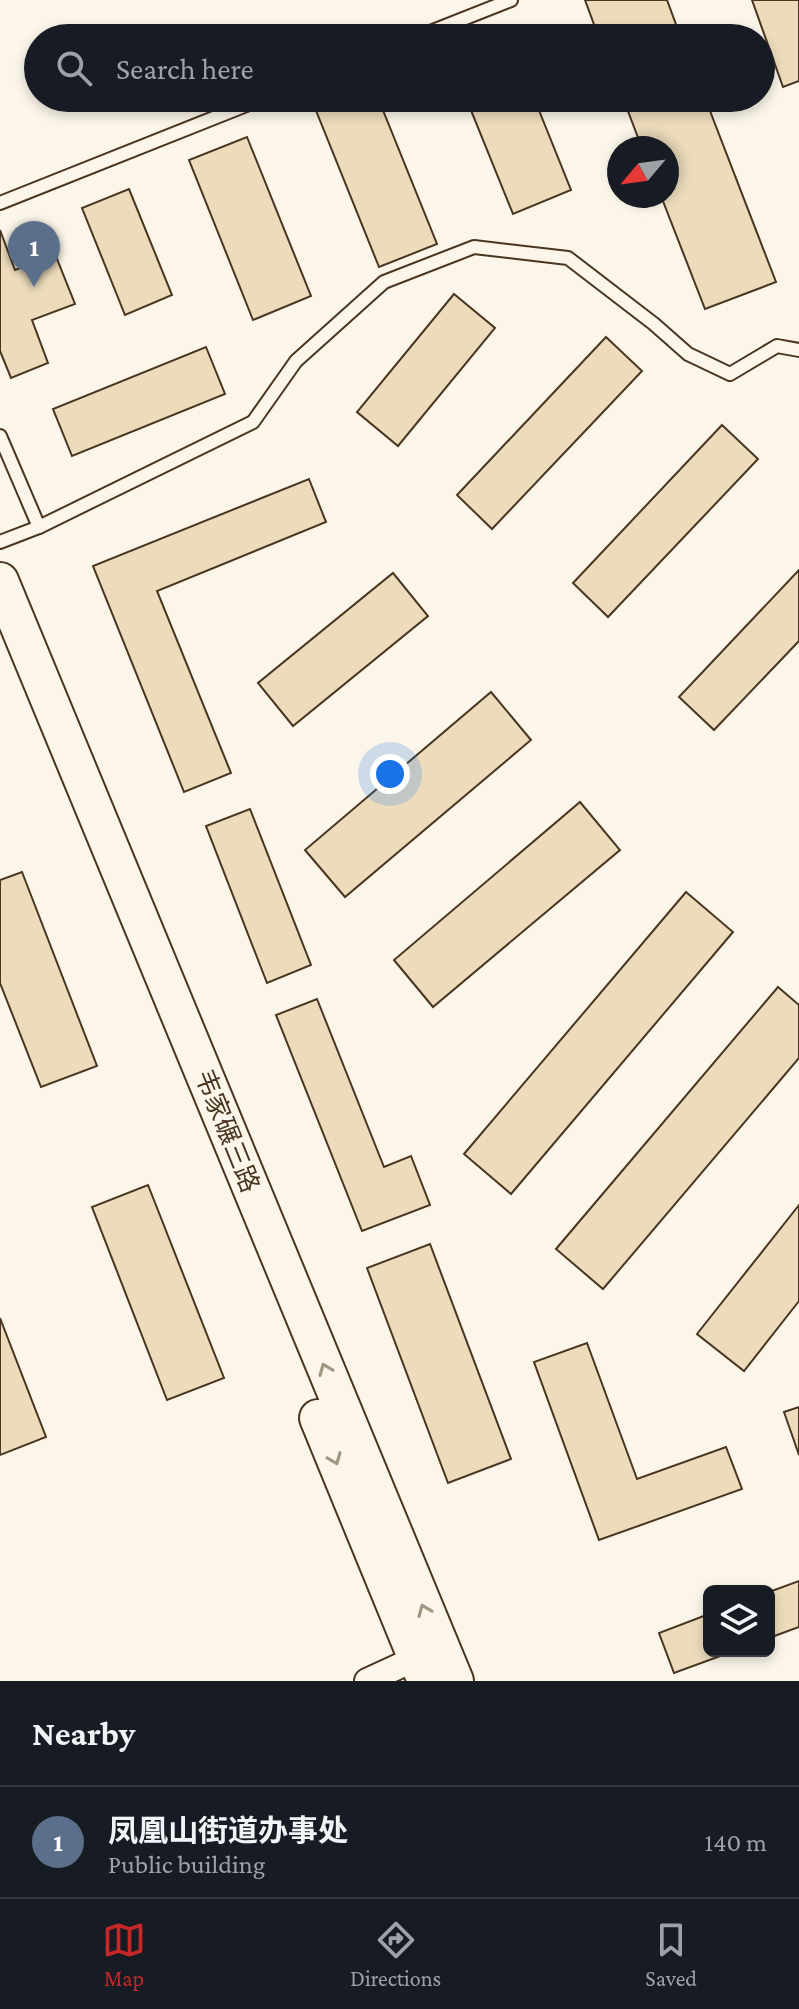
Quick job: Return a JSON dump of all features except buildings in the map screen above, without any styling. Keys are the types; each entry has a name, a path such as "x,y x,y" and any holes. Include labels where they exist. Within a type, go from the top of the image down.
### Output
{"main road":[{"name":"韦家碾三路","path":"0,581 427,1663"},
{"name":"韦家碾三路","path":"0,635 427,1663 455,1681"}],"street":[{"path":"367,1681 427,1663"}],"lane":[{"path":"450,24 511,0"},
{"path":"0,203 229,112"},
{"path":"0,542 39,527 253,422 296,361 384,282 474,247 568,258 688,354 730,374 777,346 799,350"},
{"path":"0,436 39,527"}],"place":[{"name":"凤凰山街道办事处","path":"34,287"}]}
